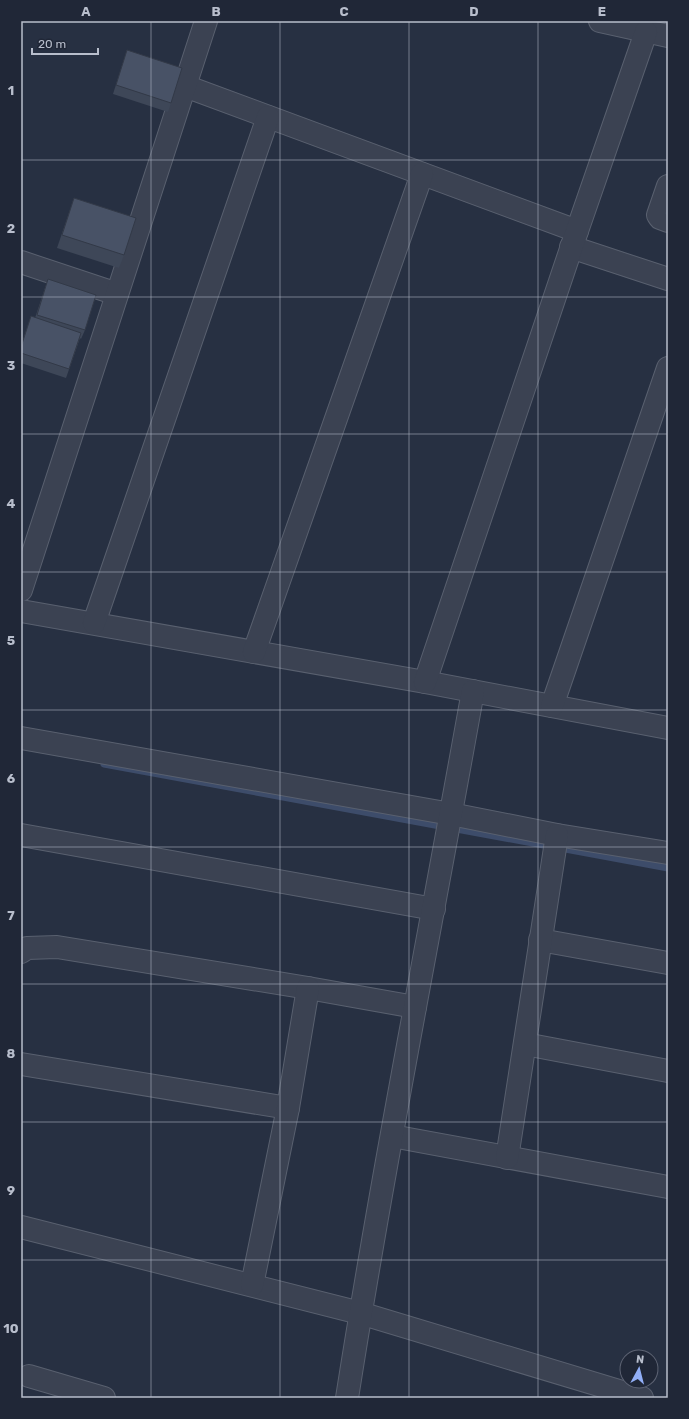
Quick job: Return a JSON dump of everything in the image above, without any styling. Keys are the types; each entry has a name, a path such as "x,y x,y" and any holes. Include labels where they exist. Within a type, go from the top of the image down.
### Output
{"street":[{"path":"21,590 206,21"},
{"path":"600,21 668,36"},
{"path":"425,682 574,239 646,32"},
{"path":"185,86 422,174 668,279"},
{"path":"94,623 268,117"},
{"path":"254,652 422,174"},
{"path":"668,186 658,215 660,218 668,221"},
{"path":"21,262 117,294"},
{"path":"552,706 668,368"},
{"path":"21,611 425,682 668,728"},
{"path":"347,1398 360,1313 473,691"},
{"path":"21,738 451,814 557,835 668,853"},
{"path":"21,834 434,909"},
{"path":"507,1158 557,835"},
{"path":"540,940 668,963"},
{"path":"21,952 27,948 57,947 415,1007"},
{"path":"252,1285 288,1108 308,988"},
{"path":"524,1044 668,1071"},
{"path":"21,1064 288,1108"},
{"path":"392,1136 668,1187"},
{"path":"21,1228 360,1313 642,1398"},
{"path":"29,1376 104,1398"}],"building":[{"path":"127,50 182,68 171,103 116,85"},
{"path":"74,198 136,218 124,255 62,235"},
{"path":"48,279 96,295 85,330 37,315"},
{"path":"31,316 81,333 69,369 21,353 21,347"}],"waterway":[{"path":"104,764 668,868"}]}
